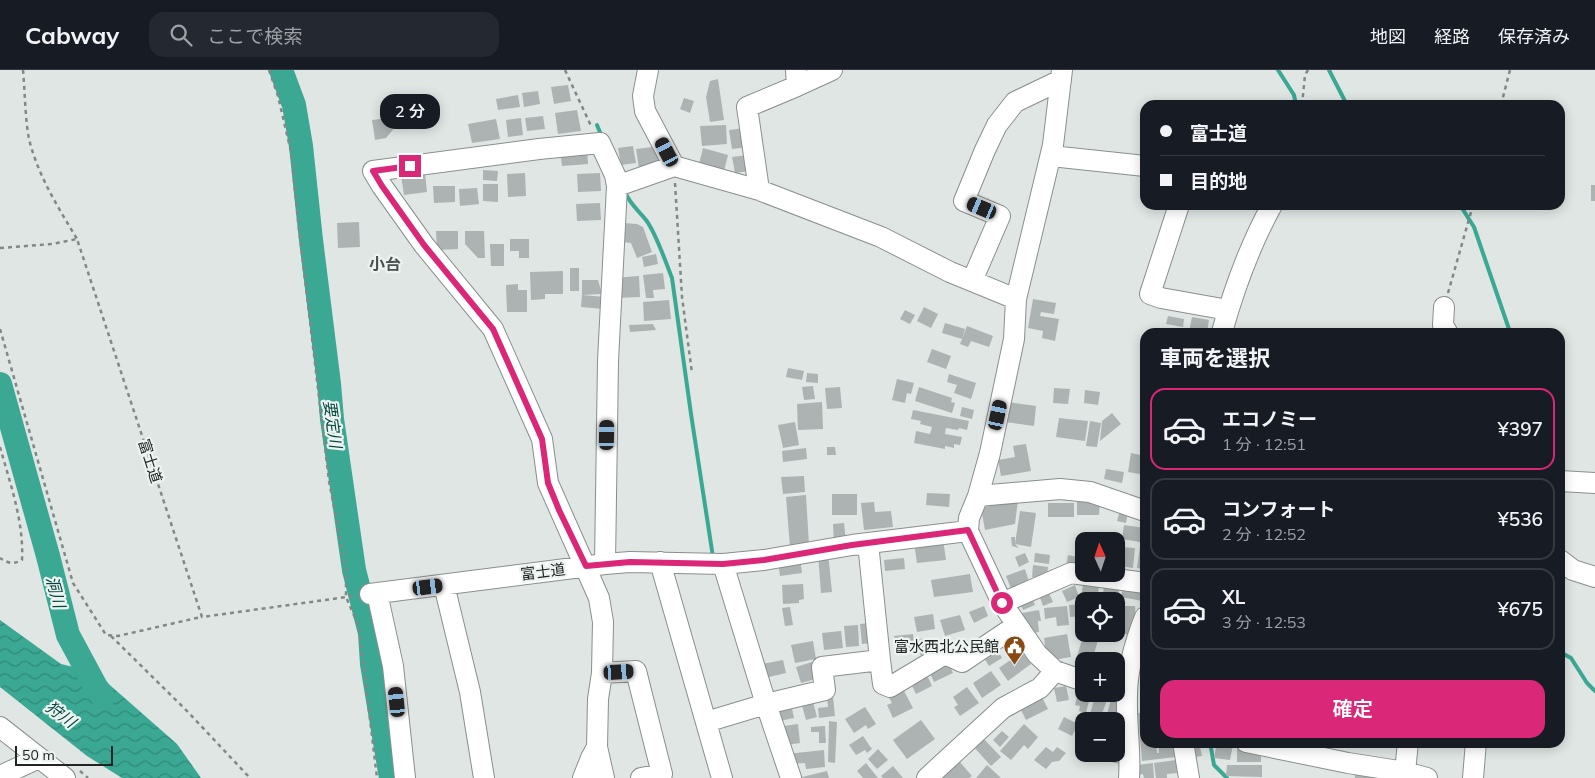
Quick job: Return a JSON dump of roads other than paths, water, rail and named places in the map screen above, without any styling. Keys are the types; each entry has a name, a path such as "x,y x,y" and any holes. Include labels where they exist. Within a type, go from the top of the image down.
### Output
{"street":[{"path":"648,70 643,96 646,112 674,166"},
{"path":"759,190 747,107 797,78 832,70"},
{"path":"1061,75 1050,156 1016,298 1014,339 990,453 978,496 969,518 968,530 1002,603 1037,654 1055,670 1075,678"},
{"path":"972,281 1000,216 964,201 985,150 998,125 1015,102 1061,75"},
{"path":"595,565 559,510 548,483 542,439 493,329 424,245 373,171 539,148 600,143 615,175 608,361 595,565 603,622 597,747 604,778"},
{"path":"1050,156 1140,165"},
{"path":"616,186 674,166 759,190 881,237 950,272 1016,298"},
{"path":"1177,210 1150,294 1161,298 1228,310"},
{"path":"1223,328 1250,251 1270,210"},
{"path":"1444,307 1443,325 1445,328"},
{"path":"1565,481 1595,483"},
{"path":"978,496 1060,489 1090,492 1140,509"},
{"name":"富士道","path":"405,778 393,666 373,594 595,565 630,562 723,564 764,560 852,545 968,530"},
{"path":"868,543 883,684 890,687 944,654 962,662 1017,625"},
{"path":"660,562 722,778"},
{"path":"723,564 791,778"},
{"path":"1565,564 1572,570 1595,577"},
{"path":"1002,603 1071,573 1140,582"},
{"path":"444,584 470,692 484,778"},
{"path":"1129,778 1129,672 1135,642 1140,630"},
{"path":"706,722 766,704 825,690 822,667 880,660"},
{"path":"927,778 1003,708 1040,688 1055,670"},
{"path":"602,673 636,671 662,774 641,778"},
{"path":"0,727 65,778"},
{"path":"584,778 597,747"},
{"path":"1184,748 1189,778"},
{"path":"1299,748 1348,770 1427,778"},
{"path":"1406,775 1408,748"},
{"path":"1473,778 1476,748"},
{"path":"0,776 39,758"}],"water":[{"name":"狩川","path":"0,620 61,664 95,672 177,744 201,778 122,778 87,756 0,687"}],"waterway":[{"name":"要定川","path":"281,70 294,105 301,146 332,419 354,570 370,633 372,664 391,778"},
{"path":"1278,70 1294,95 1295,100"},
{"path":"1329,70 1344,100"},
{"path":"597,125 602,137"},
{"path":"625,192 650,226 672,278 713,557"},
{"path":"1463,210 1474,227 1509,328"},
{"name":"洞川","path":"0,384 68,635 103,697"},
{"path":"1565,655 1571,658 1587,683 1595,691"},
{"path":"1211,748 1214,765 1227,778"}],"place":[{"name":"富水西北公民館","path":"1015,666"}],"district":[{"name":"小台","path":"385,264"}]}
